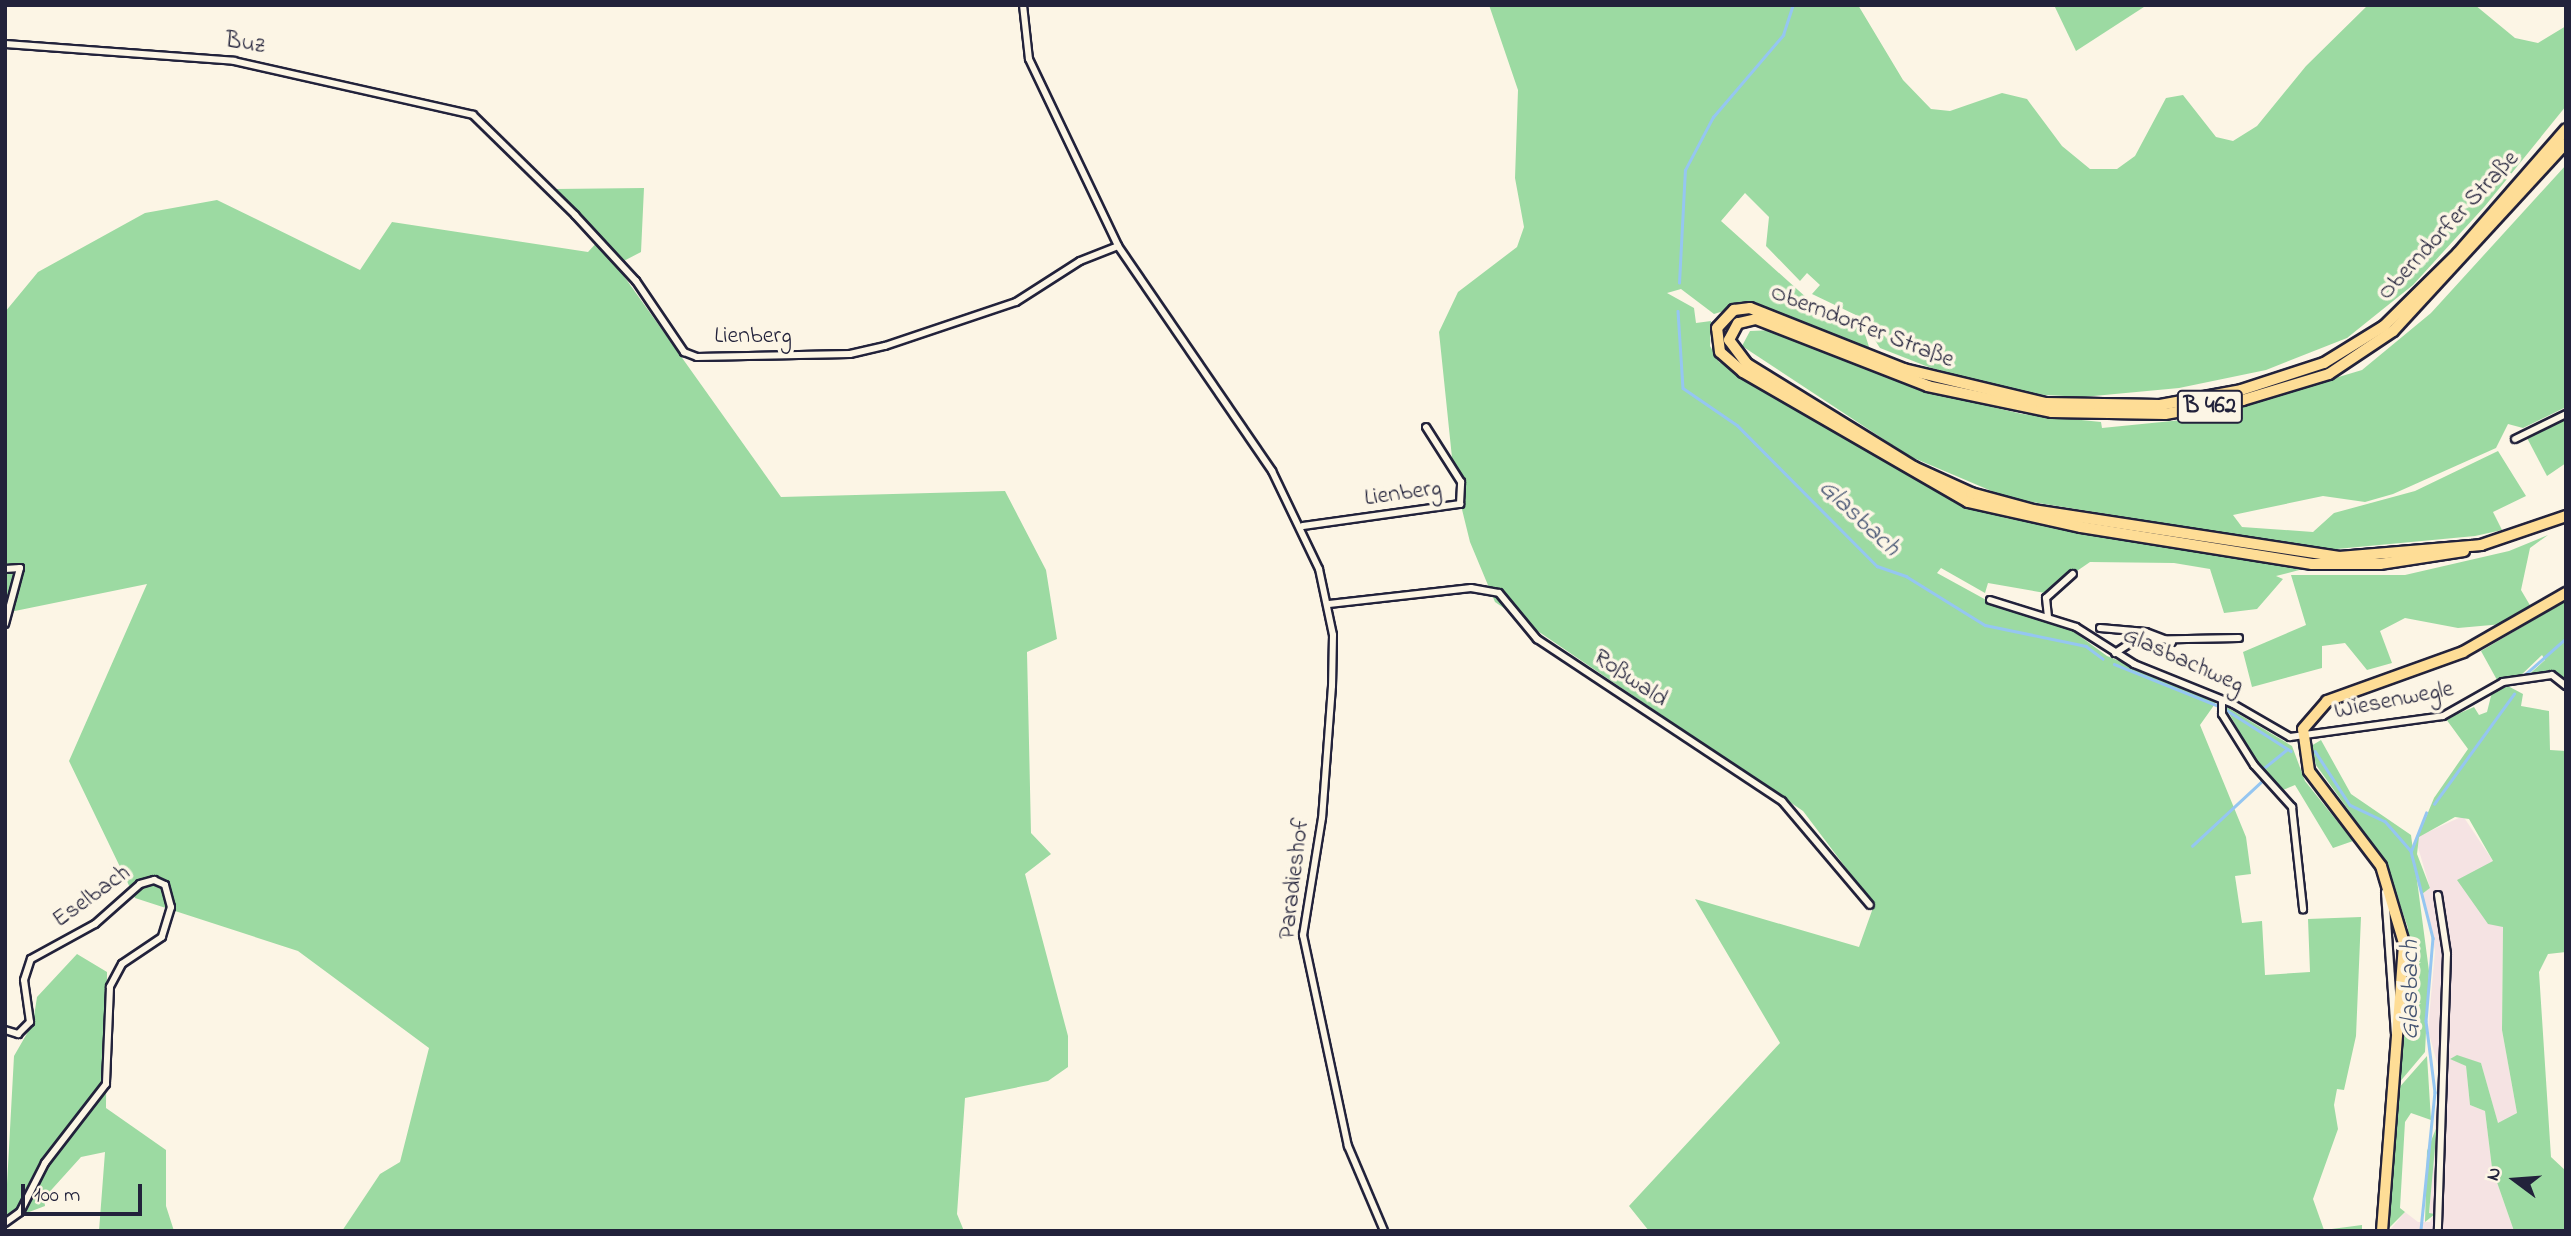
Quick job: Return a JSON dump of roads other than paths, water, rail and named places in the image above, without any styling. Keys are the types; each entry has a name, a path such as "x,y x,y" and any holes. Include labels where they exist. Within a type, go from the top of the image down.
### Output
{"main road":[{"name":"Oberndorfer Straße","path":"2566,129 2458,253 2384,326 2324,363 2241,390 2160,405 2046,403 1903,369 1750,307 1734,310 1717,328 1720,352 1743,372 1968,502 2081,527 2312,564 2411,561 2481,545 2566,516"},
{"name":"Oberndorfer Straße","path":"2481,545 2318,556 1993,501 1914,467 1832,418 1747,364 1729,340 1734,326 1756,319 1927,386 2052,412 2165,414 2230,403 2329,374 2393,331 2566,143"},
{"path":"2382,1231 2404,943 2381,866 2309,771 2302,736 2308,717 2327,701 2463,652 2566,593"}],"street":[{"path":"1023,5 1029,58 1118,246 1303,526 1329,604"},
{"name":"Buz","path":"5,44 234,61 474,116"},
{"name":"Lienberg","path":"474,116 636,281 684,352 697,357 850,354 885,346 1016,302 1080,261 1118,246"},
{"path":"2515,439 2566,414"},
{"name":"Lienberg","path":"1303,526 1460,504 1461,482 1426,427"},
{"path":"5,569 20,568 5,624"},
{"path":"2048,617 2046,598 2073,574"},
{"name":"Roßwald","path":"1329,604 1471,588 1499,593 1537,639 1782,801 1870,905"},
{"name":"Glasbachweg","path":"1990,600 2048,617 2115,653 2222,700 2278,734 2302,736"},
{"name":"Paradieshof","path":"1329,604 1326,780 1303,935 1348,1146 1384,1231"},
{"path":"2100,628 2146,632 2172,642"},
{"path":"2115,653 2135,640 2172,642 2239,638"},
{"name":"Wiesenwegle","path":"2302,736 2443,716 2503,682 2552,675 2566,686"},
{"path":"2222,700 2222,714 2254,765 2292,807 2303,909"},
{"name":"Eselbach","path":"5,1030 18,1034 30,1022 24,980 31,959 95,924 140,884 154,880 165,885 171,907 162,937 122,964 110,987 106,1084 45,1163 20,1212 5,1223"},
{"path":"2438,895 2446,954 2438,1231"}],"waterway":[{"name":"Glasbach","path":"1679,283 1685,170 1713,117 1783,35 1793,5"},
{"name":"Glasbach","path":"1678,311 1683,388 1737,425 1877,566 1906,576 1985,625 2086,646 2103,659"},
{"path":"2521,678 2566,638"},
{"name":"Glasbach","path":"2114,664 2216,705"},
{"path":"2434,804 2514,694"},
{"name":"Glasbach","path":"2225,709 2291,751"},
{"path":"2264,768 2286,750"},
{"name":"Glasbach","path":"2315,751 2350,805 2385,821 2411,851 2433,938 2426,1021 2435,1092 2421,1231"},
{"path":"2192,846 2263,780"},
{"path":"2411,851 2426,813"}]}
